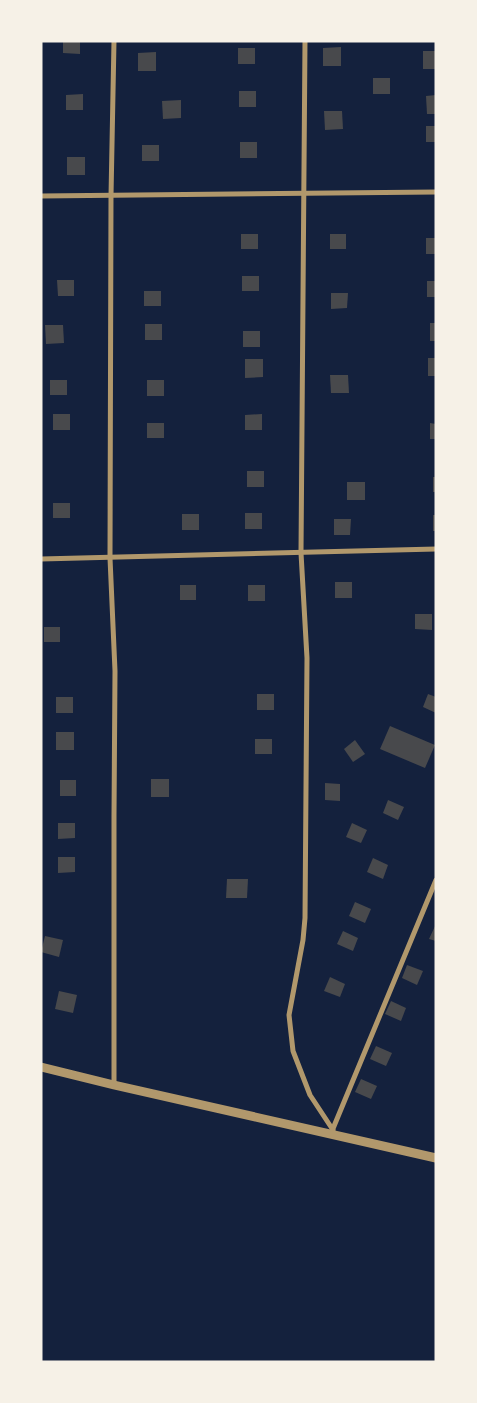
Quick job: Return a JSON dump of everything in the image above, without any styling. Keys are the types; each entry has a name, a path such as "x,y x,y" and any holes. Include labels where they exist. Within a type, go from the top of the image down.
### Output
{"street":[{"path":"114,41 111,196 110,558 115,671 114,1085"},
{"path":"305,41 301,553 307,658 305,918 290,1015 293,1051 310,1094 332,1132"},
{"path":"41,196 436,192"},
{"path":"41,559 436,549"},
{"path":"332,1132 436,880"},
{"path":"41,1067 114,1085 332,1132 436,1158"}],"building":[{"path":"63,41 80,41 80,54 63,53"},
{"path":"341,47 341,66 323,66 323,48"},
{"path":"238,48 255,48 255,64 238,64"},
{"path":"423,51 436,51 436,69 423,69"},
{"path":"156,52 156,71 138,71 138,53"},
{"path":"373,78 390,78 390,94 373,94"},
{"path":"239,91 256,91 256,107 239,107"},
{"path":"83,94 83,110 66,110 66,95"},
{"path":"436,95 436,114 427,114 426,96"},
{"path":"181,100 181,118 163,119 162,101"},
{"path":"324,111 342,111 343,129 325,130"},
{"path":"426,126 436,126 436,142 426,142"},
{"path":"240,142 257,142 257,158 240,158"},
{"path":"142,145 159,145 159,161 142,161"},
{"path":"67,157 85,157 85,175 67,175"},
{"path":"241,234 258,234 258,249 241,249"},
{"path":"330,234 346,234 346,249 330,249"},
{"path":"426,238 436,238 436,254 426,254"},
{"path":"242,276 259,276 259,291 242,291"},
{"path":"57,280 74,280 74,296 58,296"},
{"path":"427,281 436,281 436,297 427,297"},
{"path":"144,291 161,291 161,306 144,306"},
{"path":"331,293 348,293 347,308 331,309"},
{"path":"430,323 436,323 436,341 430,341"},
{"path":"145,324 162,324 162,340 145,340"},
{"path":"45,325 63,325 64,343 46,344"},
{"path":"243,331 260,331 260,347 243,347"},
{"path":"428,358 436,358 436,376 428,376"},
{"path":"245,359 263,359 263,377 245,378"},
{"path":"330,375 348,375 349,393 331,393"},
{"path":"50,380 67,380 67,395 50,395"},
{"path":"147,380 164,380 164,396 147,396"},
{"path":"53,414 70,414 70,430 53,430"},
{"path":"262,414 262,430 245,430 245,415"},
{"path":"147,423 164,423 164,438 147,438"},
{"path":"430,423 436,424 436,439 430,439"},
{"path":"247,471 264,471 264,487 247,487"},
{"path":"433,477 436,477 436,492 433,492"},
{"path":"347,482 365,482 365,500 347,500"},
{"path":"53,503 70,503 70,518 53,518"},
{"path":"245,513 262,513 262,529 245,529"},
{"path":"182,514 199,514 199,530 182,530"},
{"path":"433,515 436,515 436,531 433,531"},
{"path":"334,519 351,519 350,535 334,535"},
{"path":"335,582 352,582 352,598 335,598"},
{"path":"180,585 196,585 196,600 180,600"},
{"path":"248,585 265,585 265,601 248,601"},
{"path":"415,614 432,614 432,630 415,629"},
{"path":"44,627 60,627 60,642 44,642"},
{"path":"257,694 274,694 274,710 257,710"},
{"path":"428,694 436,697 436,713 423,707"},
{"path":"56,697 73,697 73,713 56,713"},
{"path":"390,726 435,745 425,768 380,749"},
{"path":"56,732 74,732 74,750 56,750"},
{"path":"255,739 272,739 272,754 255,754"},
{"path":"355,740 365,754 353,762 344,749"},
{"path":"151,779 169,779 169,797 151,797"},
{"path":"60,780 76,780 76,796 60,796"},
{"path":"325,783 340,784 340,801 325,800"},
{"path":"388,800 404,807 398,820 383,813"},
{"path":"58,823 75,823 75,838 58,839"},
{"path":"352,823 367,830 361,843 346,837"},
{"path":"58,857 75,857 75,872 58,873"},
{"path":"373,858 388,865 383,879 367,872"},
{"path":"227,879 248,879 247,898 226,898"},
{"path":"355,902 371,909 365,923 349,916"},
{"path":"436,924 436,941 429,939"},
{"path":"343,931 358,938 353,951 337,944"},
{"path":"45,936 63,940 59,957 41,952"},
{"path":"407,965 423,971 417,985 402,978"},
{"path":"330,977 345,984 340,997 324,991"},
{"path":"59,991 77,995 73,1013 55,1009"},
{"path":"391,1001 406,1008 401,1021 385,1014"},
{"path":"376,1046 392,1053 386,1066 370,1059"},
{"path":"361,1079 377,1086 371,1099 355,1092"}]}
